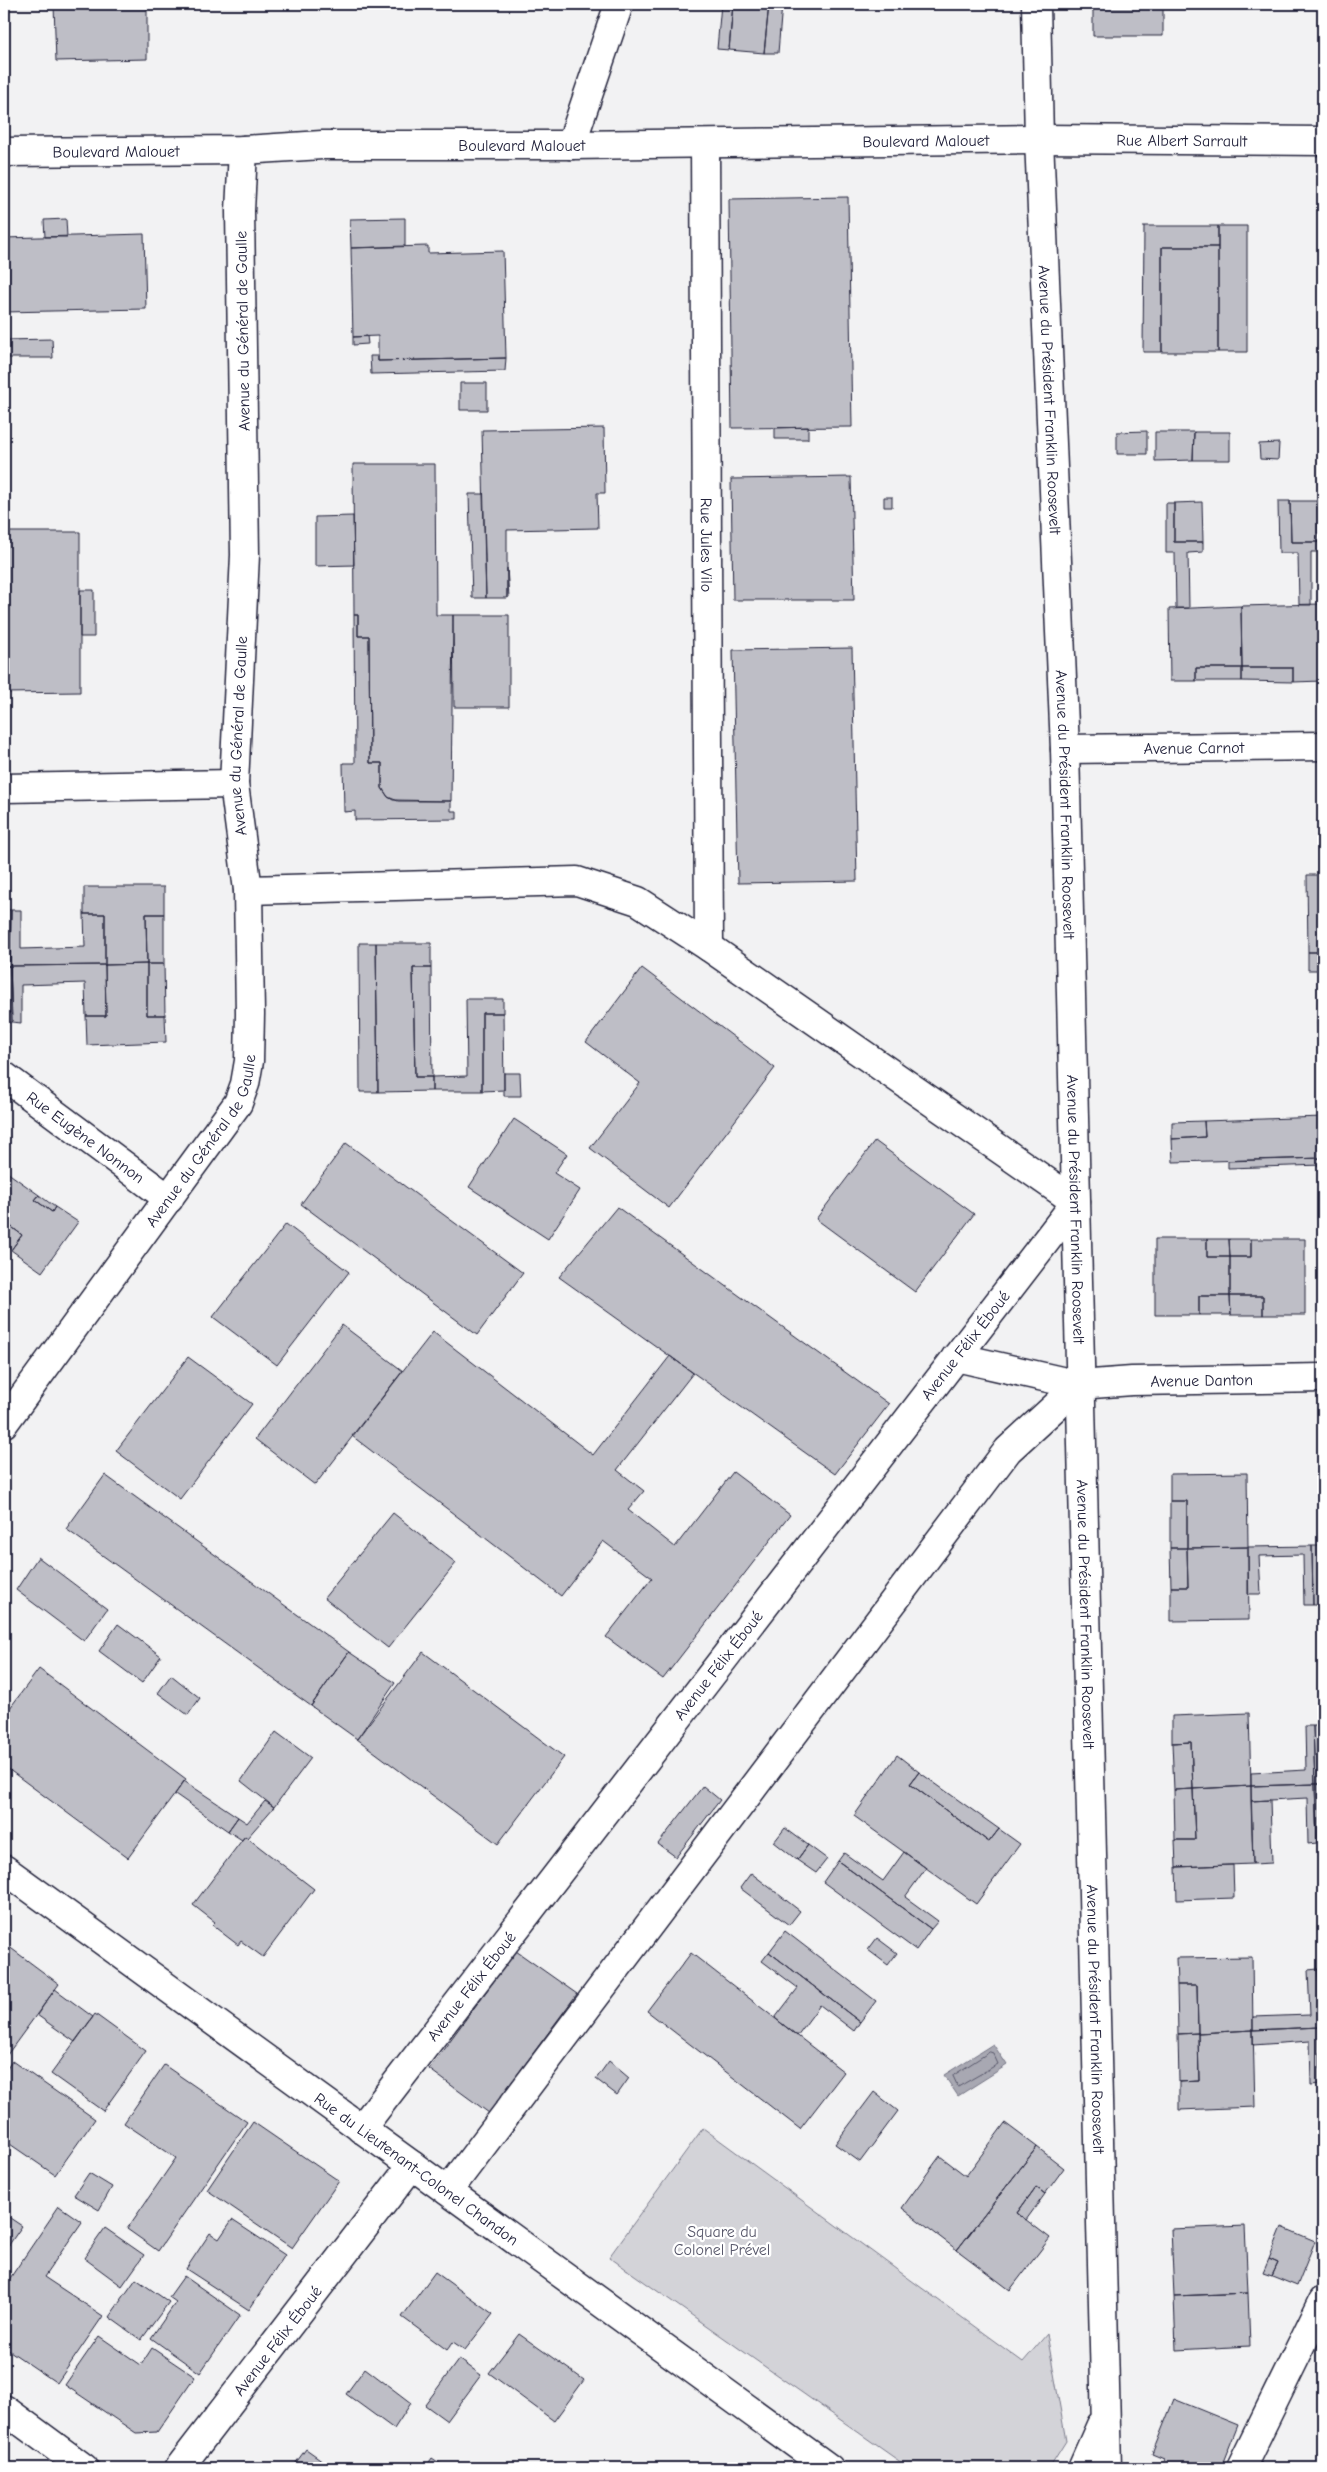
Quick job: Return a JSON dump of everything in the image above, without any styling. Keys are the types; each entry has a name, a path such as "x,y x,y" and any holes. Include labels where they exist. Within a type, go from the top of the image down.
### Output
{"street":[{"path":"571,145 619,4"},
{"name":"Avenue du Président Franklin Roosevelt","path":"1036,4 1039,140 1065,749 1079,1385 1107,2468"},
{"name":"Boulevard Malouet","path":"4,152 243,150 322,145 571,145 1039,140"},
{"name":"Rue Albert Sarrault","path":"1039,140 1323,140"},
{"name":"Rue Jules Vilo","path":"705,144 709,948"},
{"name":"Avenue du Général de Gaulle","path":"4,1423 238,1103 245,1084 249,1061 248,890 234,784 245,555 240,211 243,150"},
{"name":"Avenue Carnot","path":"1065,749 1323,746"},
{"path":"4,788 234,784"},
{"path":"248,890 577,881 638,901 1076,1202"},
{"name":"Rue Eugène Nonnon","path":"4,1076 169,1199"},
{"name":"Avenue Félix Éboué","path":"361,2129 1076,1202"},
{"name":"Avenue Danton","path":"956,1356 1079,1385 1323,1378"},
{"path":"448,2191 1008,1450 1079,1385"},
{"name":"Rue du Lieutenant-Colonel Chandon","path":"4,1869 829,2468"},
{"name":"Avenue Félix Éboué","path":"180,2468 412,2165"},
{"path":"1242,2468 1323,2301"},
{"path":"4,2409 84,2468"},
{"name":"Avenue du Président Franklin Roosevelt","path":"1082,2468 1105,2414"}],"green space":[{"name":"Square du Colonel Prével","path":"703,2128 1023,2362 1047,2334 1066,2441 1049,2468 909,2468 609,2257"}],"water":[{"path":"993,2044 1007,2065 958,2096 944,2075"}],"building":[{"path":"147,4 147,59 56,61 54,5"},
{"path":"721,4 733,4 729,50 717,49"},
{"path":"733,4 769,4 764,53 729,50"},
{"path":"769,4 782,4 778,53 764,53"},
{"path":"1093,4 1163,4 1163,6 1093,6"},
{"path":"1093,6 1163,6 1163,36 1093,36"},
{"path":"848,197 852,427 732,428 729,199"},
{"path":"405,218 405,246 351,248 350,219"},
{"path":"66,219 67,237 45,237 44,220"},
{"path":"1144,226 1218,226 1218,247 1162,247 1162,352 1143,352"},
{"path":"1218,226 1247,226 1247,352 1218,352"},
{"path":"144,234 146,309 4,312 4,238"},
{"path":"428,246 428,253 503,251 506,358 378,361 378,336 353,337 351,248"},
{"path":"1162,247 1218,247 1218,352 1162,352"},
{"path":"367,336 368,344 353,345 353,337"},
{"path":"52,339 53,358 4,358 4,340"},
{"path":"370,356 378,356 378,361 506,358 505,371 371,374"},
{"path":"460,383 487,383 487,410 460,410"},
{"path":"808,427 808,439 775,439 775,428"},
{"path":"604,428 605,493 597,493 598,528 507,530 507,598 486,598 482,430"},
{"path":"1147,431 1147,454 1117,454 1117,432"},
{"path":"1155,432 1194,432 1193,460 1155,461"},
{"path":"1194,432 1230,432 1230,460 1193,460"},
{"path":"1279,443 1278,460 1260,459 1259,444"},
{"path":"353,464 435,464 436,615 453,615 451,801 393,800 388,797 382,788 382,763 370,763 369,636 358,636 358,615 354,615"},
{"path":"851,477 854,600 733,600 731,479"},
{"path":"469,494 483,494 486,598 472,598"},
{"path":"884,497 892,497 892,507 884,507"},
{"path":"1278,501 1290,501 1291,542 1319,542 1320,552 1311,552 1311,605 1299,605 1298,553 1279,553"},
{"path":"1290,501 1318,501 1319,542 1291,542"},
{"path":"1202,502 1203,542 1174,542 1174,503"},
{"path":"1166,503 1174,503 1174,542 1203,542 1203,552 1188,553 1189,608 1176,608 1175,553 1166,553"},
{"path":"353,516 354,565 315,566 315,517"},
{"path":"4,532 80,532 80,692 4,693"},
{"path":"507,568 509,597 507,598"},
{"path":"80,590 94,590 94,637 80,637"},
{"path":"1320,604 1322,681 1293,682 1293,668 1242,668 1241,606"},
{"path":"1241,606 1242,668 1196,668 1196,681 1170,681 1169,609"},
{"path":"354,615 358,615 358,636 369,636 370,763 382,763 382,788 388,797 398,801 451,801 451,811 457,811 457,819 355,820 355,811 344,812 343,763 355,763"},
{"path":"453,615 509,615 509,707 454,707"},
{"path":"852,648 857,881 738,883 733,650"},
{"path":"1196,668 1242,668 1242,681 1196,681"},
{"path":"1242,668 1293,668 1293,682 1242,681"},
{"path":"1307,875 1323,875 1323,952 1308,952"},
{"path":"84,887 164,887 164,914 146,914 147,964 105,965 105,914 84,914"},
{"path":"4,910 11,910 10,966 4,966"},
{"path":"11,910 21,910 21,949 85,947 84,914 105,914 105,965 10,966"},
{"path":"146,914 164,914 164,964 147,964"},
{"path":"359,943 376,943 378,1092 360,1092"},
{"path":"376,943 431,943 431,968 413,968 415,1077 432,1077 432,1091 378,1092"},
{"path":"1308,952 1323,952 1323,970 1308,970"},
{"path":"147,964 164,964 165,1015 147,1015"},
{"path":"147,964 147,1015 165,1015 166,1042 87,1045 86,1016 106,1016 105,965"},
{"path":"105,965 106,1016 86,1016 85,983 21,985 21,1023 12,1022 10,966"},
{"path":"4,966 10,966 12,1022 4,1023"},
{"path":"413,968 431,968 432,1077 415,1077"},
{"path":"642,968 775,1068 669,1208 590,1148 640,1083 586,1042"},
{"path":"466,999 503,999 503,1013 482,1013 482,1091 432,1091 432,1077 467,1076"},
{"path":"1318,1012 1323,1012 1323,1023 1317,1023"},
{"path":"482,1013 503,1013 504,1090 482,1091"},
{"path":"1317,1023 1323,1023 1323,1049 1318,1049"},
{"path":"504,1073 520,1073 521,1096 504,1096"},
{"path":"1323,1117 1323,1158 1173,1162 1172,1139 1205,1137 1204,1121"},
{"path":"514,1119 567,1154 554,1173 580,1190 548,1239 469,1187"},
{"path":"1204,1121 1205,1137 1172,1139 1172,1122"},
{"path":"875,1141 974,1214 915,1292 816,1219"},
{"path":"346,1143 523,1273 477,1335 301,1204"},
{"path":"1323,1158 1323,1165 1228,1168 1228,1161"},
{"path":"4,1170 39,1195 35,1200 52,1212 55,1207 78,1222 42,1272 11,1250 22,1235 4,1221 8,1215 4,1212"},
{"path":"39,1195 55,1207 52,1212 35,1200"},
{"path":"617,1207 889,1404 835,1474 559,1277"},
{"path":"4,1221 22,1235 11,1250 4,1245"},
{"path":"286,1224 349,1272 277,1365 213,1317"},
{"path":"1155,1239 1207,1239 1207,1257 1230,1257 1230,1296 1199,1296 1199,1315 1155,1315"},
{"path":"1207,1239 1229,1239 1230,1257 1207,1257"},
{"path":"1229,1239 1251,1239 1251,1257 1230,1257"},
{"path":"1251,1239 1305,1239 1305,1315 1263,1315 1263,1296 1230,1296 1230,1257 1251,1257"},
{"path":"1199,1296 1230,1296 1231,1315 1199,1315"},
{"path":"1230,1296 1263,1296 1263,1315 1231,1315"},
{"path":"342,1325 403,1371 315,1485 255,1439"},
{"path":"433,1332 593,1455 670,1356 693,1373 617,1470 644,1491 628,1510 675,1547 733,1472 790,1515 663,1679 606,1637 652,1578 603,1541 561,1596 352,1436"},
{"path":"188,1357 252,1404 180,1499 116,1451"},
{"path":"1247,1473 1248,1547 1187,1548 1187,1501 1170,1501 1170,1474"},
{"path":"105,1475 349,1652 311,1706 66,1529"},
{"path":"1170,1501 1187,1501 1187,1548 1170,1548"},
{"path":"393,1513 456,1563 388,1648 324,1598"},
{"path":"1312,1546 1323,1546 1323,1605 1313,1605"},
{"path":"1312,1546 1313,1605 1304,1605 1303,1555 1259,1556 1261,1594 1248,1594 1248,1547"},
{"path":"1248,1547 1249,1620 1171,1621 1171,1587 1188,1587 1187,1548"},
{"path":"1170,1548 1187,1548 1188,1587 1171,1587"},
{"path":"38,1557 107,1609 84,1641 16,1590"},
{"path":"118,1624 161,1656 142,1683 99,1651"},
{"path":"349,1652 395,1683 357,1739 311,1706"},
{"path":"423,1652 564,1757 498,1844 357,1739"},
{"path":"39,1669 186,1779 128,1858 4,1766 4,1716"},
{"path":"171,1675 200,1698 188,1715 158,1693"},
{"path":"1249,1713 1251,1786 1193,1789 1191,1742 1172,1743 1172,1716"},
{"path":"1305,1726 1313,1726 1315,1784 1251,1786 1251,1773 1306,1770"},
{"path":"1313,1726 1323,1726 1323,1784 1315,1784"},
{"path":"276,1732 311,1758 274,1807 241,1781"},
{"path":"1191,1742 1193,1789 1174,1790 1172,1743"},
{"path":"897,1755 919,1772 910,1784 989,1842 999,1829 1020,1844 976,1904 854,1816"},
{"path":"919,1772 999,1829 989,1842 910,1784"},
{"path":"184,1781 238,1817 228,1831 175,1794"},
{"path":"1315,1784 1323,1784 1323,1843 1317,1843"},
{"path":"1315,1784 1317,1843 1308,1844 1307,1798 1251,1801 1251,1786"},
{"path":"703,1786 720,1800 676,1857 658,1844"},
{"path":"1251,1786 1253,1864 1176,1867 1175,1840 1195,1840 1193,1789"},
{"path":"1193,1789 1195,1840 1175,1840 1174,1790"},
{"path":"1270,1800 1272,1863 1253,1864 1251,1801"},
{"path":"265,1801 274,1807 247,1838 245,1836 242,1840 228,1831 238,1817 247,1823"},
{"path":"785,1828 808,1845 797,1860 774,1842"},
{"path":"245,1836 314,1889 263,1957 241,1941 238,1945 212,1925 215,1922 193,1905"},
{"path":"808,1845 827,1859 816,1873 797,1860"},
{"path":"904,1852 926,1868 905,1897 938,1921 931,1929 838,1861 844,1853 883,1881"},
{"path":"838,1861 931,1929 916,1950 823,1882"},
{"path":"1233,1865 1234,1898 1177,1900 1176,1867"},
{"path":"751,1873 800,1911 789,1925 740,1888"},
{"path":"785,1931 876,2001 860,2022 769,1952"},
{"path":"877,1938 897,1953 888,1965 868,1950"},
{"path":"4,1943 59,1984 4,2059"},
{"path":"516,1951 577,1994 489,2113 429,2069"},
{"path":"769,1952 860,2022 854,2031 820,2005 797,2036 775,2018 798,1988 762,1961"},
{"path":"691,1953 844,2072 800,2129 647,2011"},
{"path":"1252,1957 1253,2030 1198,2033 1197,1985 1177,1985 1176,1958"},
{"path":"1318,1969 1323,1969 1323,2027 1320,2027"},
{"path":"1318,1969 1320,2027 1253,2030 1253,2017 1310,2015 1308,1970"},
{"path":"1177,1985 1197,1985 1198,2033 1178,2034"},
{"path":"55,1989 93,2017 75,2042 37,2015"},
{"path":"95,2014 146,2051 103,2111 51,2074"},
{"path":"1320,2027 1323,2027 1323,2084 1321,2084"},
{"path":"1320,2027 1321,2084 1311,2085 1310,2041 1253,2045 1253,2030"},
{"path":"1253,2030 1255,2107 1179,2110 1179,2082 1199,2081 1198,2033"},
{"path":"1198,2033 1199,2081 1179,2082 1178,2034"},
{"path":"12,2061 95,2119 55,2175 4,2140 4,2073"},
{"path":"609,2061 629,2078 617,2095 596,2079"},
{"path":"164,2065 247,2122 158,2251 127,2229 176,2158 124,2123"},
{"path":"874,2092 898,2111 860,2162 835,2144"},
{"path":"253,2122 339,2181 292,2248 207,2190"},
{"path":"1005,2123 1037,2147 957,2250 902,2208 940,2156 966,2176"},
{"path":"1037,2147 1064,2168 1045,2194 1036,2187 1017,2213 1050,2238 1010,2290 957,2250"},
{"path":"89,2173 112,2187 99,2210 74,2195"},
{"path":"1036,2187 1045,2194 1026,2220 1017,2213"},
{"path":"59,2206 82,2222 44,2277 103,2316 57,2383 4,2347 4,2287"},
{"path":"4,2214 22,2226 4,2252"},
{"path":"232,2220 285,2255 249,2310 186,2269 210,2233 219,2239"},
{"path":"1245,2226 1248,2293 1174,2296 1171,2229"},
{"path":"1282,2227 1315,2241 1297,2286 1272,2276 1278,2263 1269,2259"},
{"path":"105,2228 144,2255 122,2286 84,2258"},
{"path":"1269,2259 1278,2263 1272,2276 1263,2273"},
{"path":"435,2272 493,2314 465,2350 453,2342 447,2350 402,2317"},
{"path":"184,2276 240,2315 200,2373 151,2338 176,2302 169,2297"},
{"path":"136,2279 169,2302 141,2340 109,2317"},
{"path":"1248,2293 1250,2346 1176,2350 1174,2296"},
{"path":"519,2334 584,2380 554,2421 489,2373"},
{"path":"99,2336 141,2365 152,2348 195,2377 157,2432 136,2433 65,2385"},
{"path":"459,2359 481,2375 447,2421 425,2405"},
{"path":"365,2368 411,2403 394,2429 346,2394"},
{"path":"1174,2399 1238,2425 1221,2468 1161,2468 1164,2459 1152,2454"},
{"path":"306,2449 333,2468 292,2468"},
{"path":"432,2458 447,2468 425,2468"}]}
